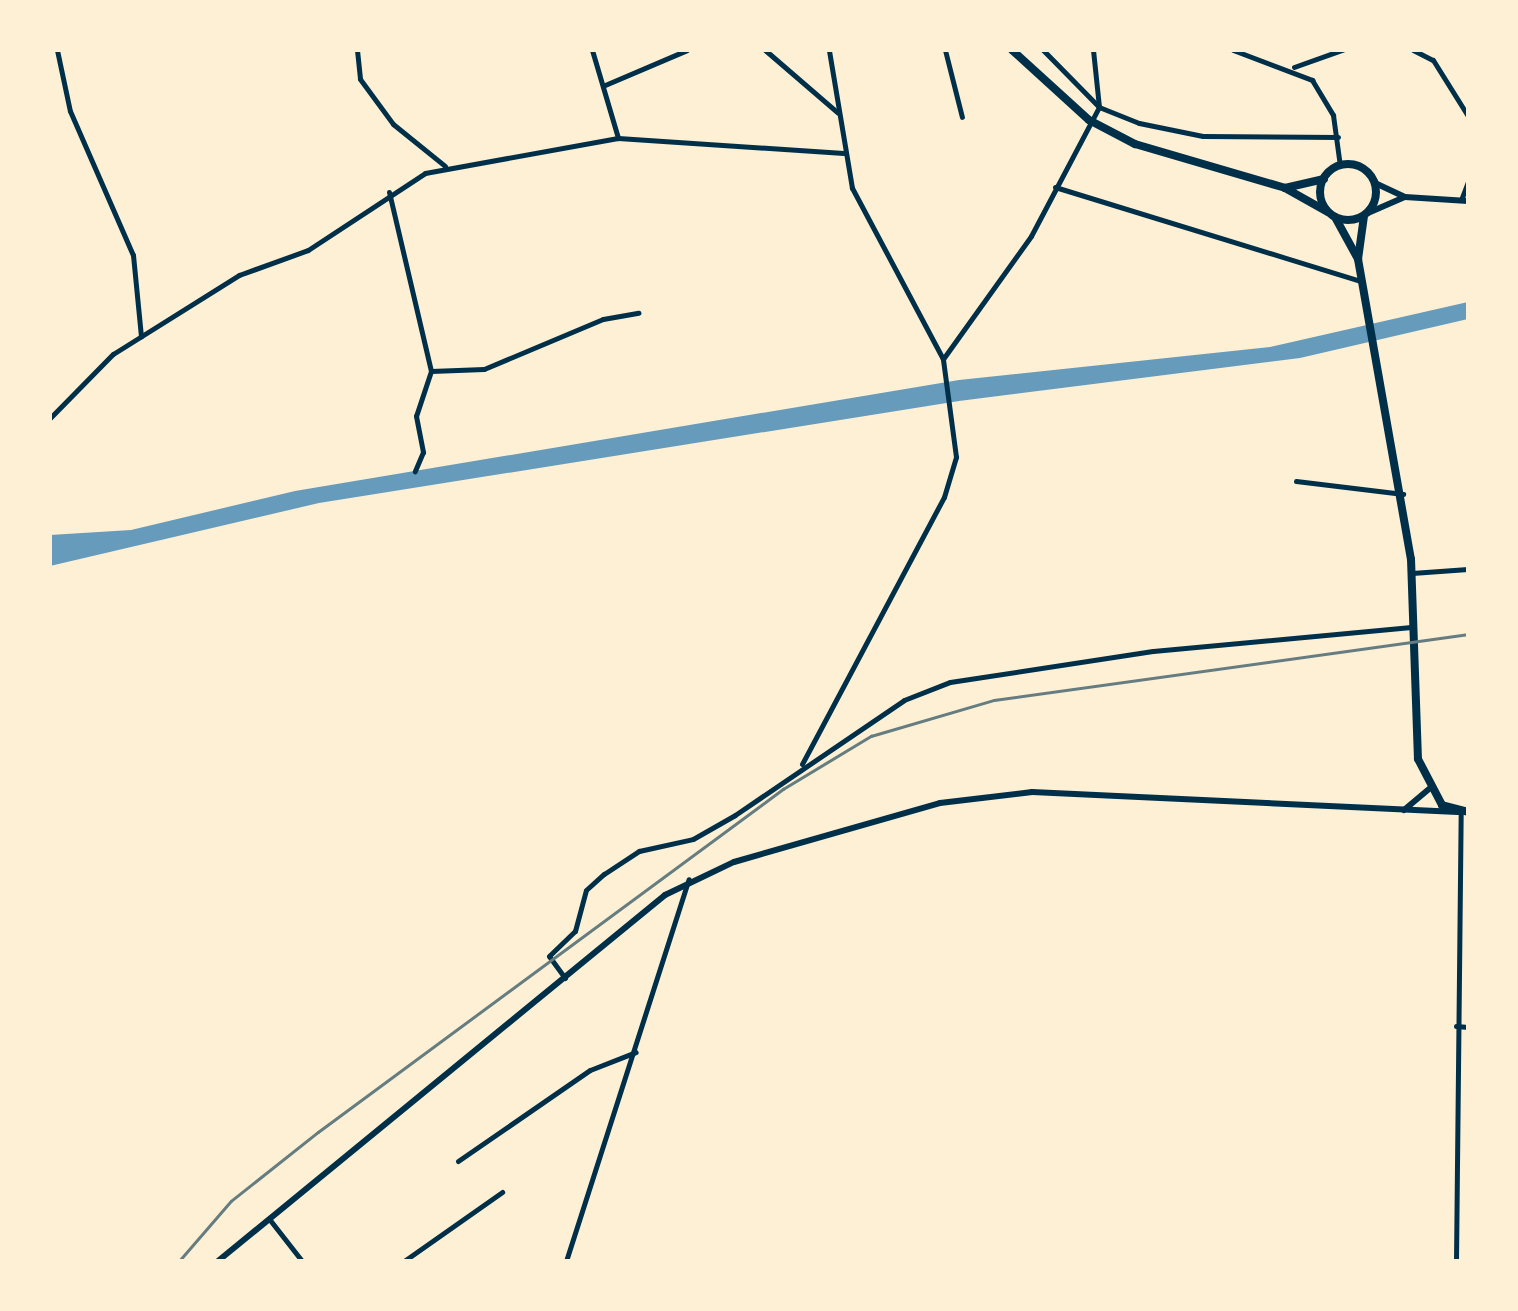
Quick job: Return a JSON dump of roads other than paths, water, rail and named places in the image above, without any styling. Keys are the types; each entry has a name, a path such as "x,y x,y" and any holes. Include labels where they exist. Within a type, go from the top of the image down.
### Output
{"highway":[{"path":"1012,50 1089,120 1163,154 1285,188 1332,215 1366,214"},
{"path":"1285,188 1324,179 1340,166 1361,168 1375,183 1358,260 1361,281 1372,302 1404,494 1412,574 1418,759 1430,789 1465,812"},
{"path":"1324,179 1332,215 1358,260"}],"main road":[{"path":"1375,183 1405,196 1464,200"},
{"path":"1366,214 1405,196"},
{"path":"1403,811 1430,789"},
{"path":"218,1261 690,880 921,808 1005,794 1465,812"}],"street":[{"path":"56,50 70,110 133,255 140,337"},
{"path":"358,50 360,79 392,124 445,166"},
{"path":"592,50 618,138"},
{"path":"605,86 687,50"},
{"path":"765,50 838,113"},
{"path":"800,767 944,497 956,457 944,359 859,208 844,154 827,50"},
{"path":"946,50 962,116"},
{"path":"1044,50 1100,107 1203,136 1338,136"},
{"path":"944,359 1055,187 1089,120 1100,107 1093,50"},
{"path":"1233,50 1293,68 1320,89 1338,136 1340,166"},
{"path":"1293,68 1342,50"},
{"path":"1413,50 1433,60 1468,116"},
{"path":"1433,60 1435,50"},
{"path":"50,418 140,337 239,275 308,250 389,192 445,166 618,138 844,154"},
{"path":"1464,200 1468,182"},
{"path":"1055,187 1361,281"},
{"path":"389,192 430,371 416,416 423,452 414,471"},
{"path":"430,371 484,369 603,318 638,314"},
{"path":"1296,480 1404,494"},
{"path":"1412,574 1468,569"},
{"path":"566,978 549,956 574,931 595,882 639,851 692,839 904,700 950,682 1153,650 1414,628"},
{"path":"1456,1261 1456,966 1465,812"},
{"path":"566,1261 690,880"},
{"path":"1456,966 1468,965"},
{"path":"1456,1026 1468,1026"},
{"path":"458,1160 590,1070 636,1052"},
{"path":"1456,1096 1468,1095"},
{"path":"1456,1165 1468,1165"},
{"path":"404,1261 502,1192"},
{"path":"270,1220 302,1261"},
{"path":"1456,1226 1468,1226"}],"water":[{"path":"1468,302 1468,319 1300,358 959,401 319,503 50,566 50,535 131,530 295,491 959,380 1270,347"}],"railway":[{"path":"179,1261 231,1201 318,1132 783,789 871,736 994,700 1468,634"}]}
